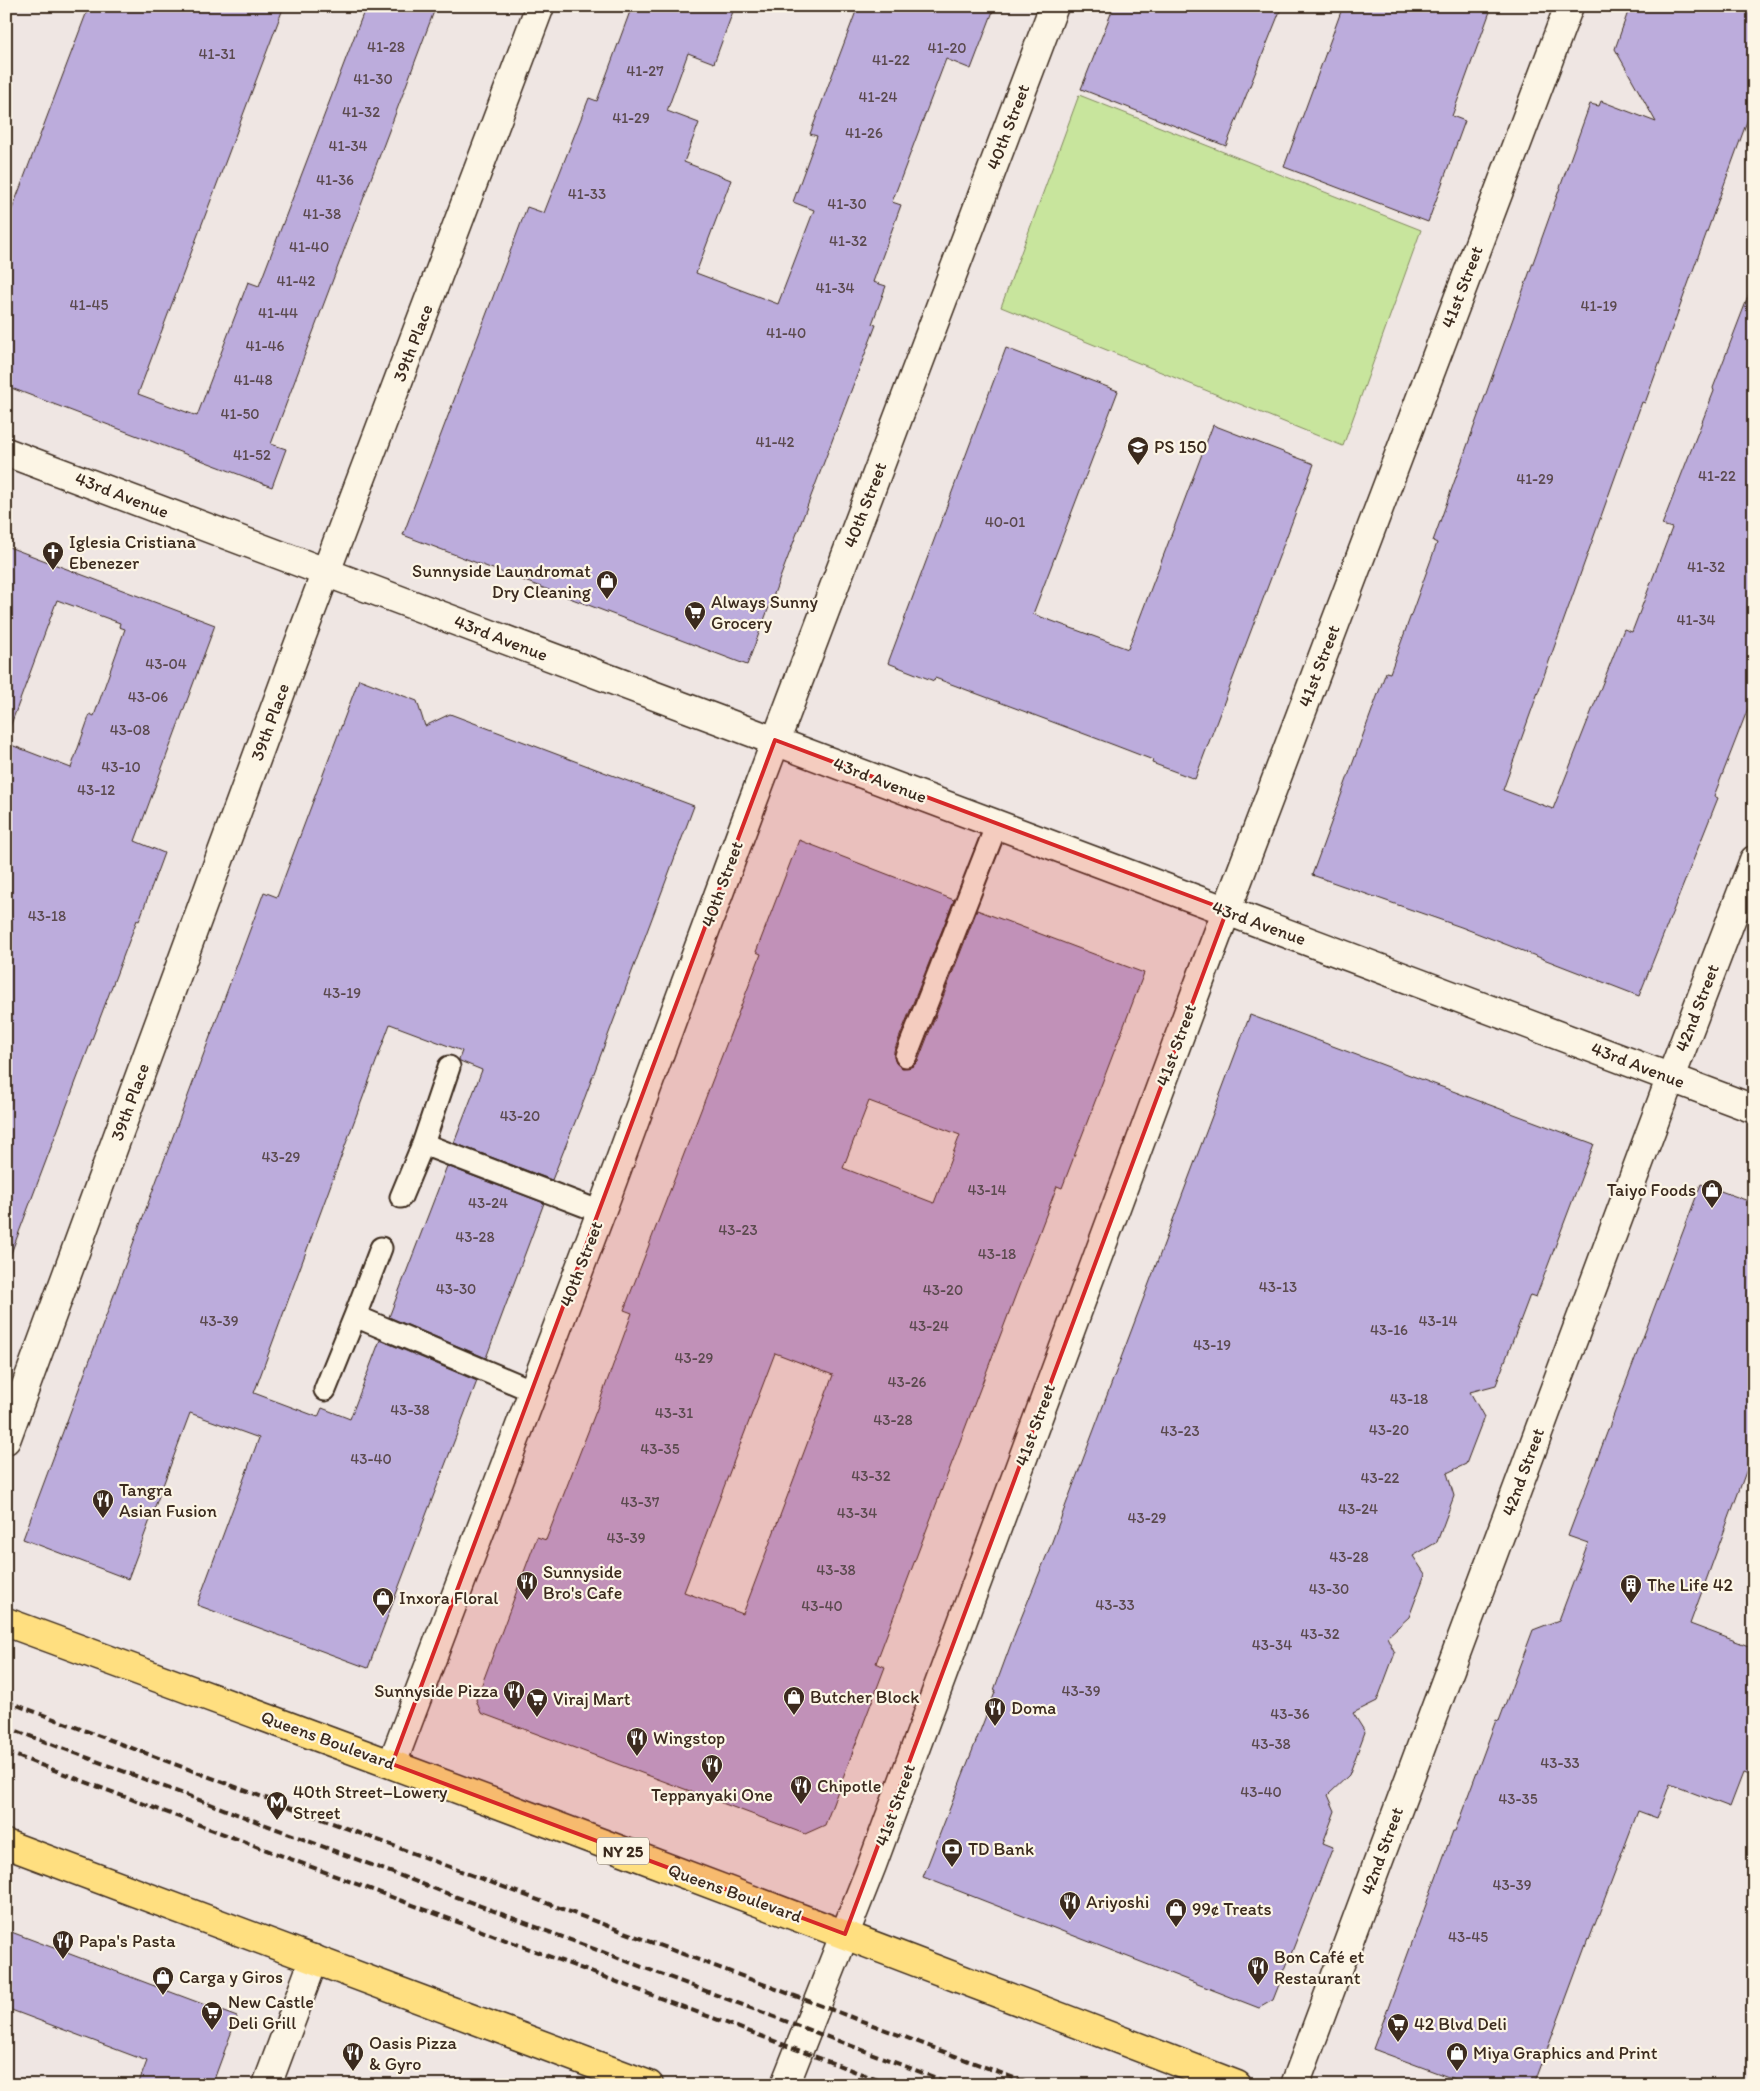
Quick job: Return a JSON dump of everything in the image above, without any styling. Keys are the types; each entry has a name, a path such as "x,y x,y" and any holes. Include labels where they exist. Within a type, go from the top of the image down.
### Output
{"main road":[{"name":"Queens Boulevard","path":"6,1622 845,1934 1237,2085"},
{"path":"6,1844 649,2085"}],"street":[{"name":"39th Place","path":"6,1440 326,572 540,6"},
{"name":"40th Street","path":"392,1764 1054,6"},
{"name":"41st Street","path":"785,2085 872,1865 1226,910 1569,6"},
{"name":"43rd Avenue","path":"6,452 1754,1109"},
{"name":"42nd Street","path":"1295,2085 1670,1077 1754,860"},
{"path":"267,2085 314,1959"}],"lane":[{"path":"906,1056 997,824"},
{"path":"401,1197 423,1144 449,1067"},
{"path":"423,1144 601,1212"},
{"path":"325,1390 381,1248"},
{"path":"355,1316 533,1391"}],"highlighted area":[{"path":"775,740 1227,910 845,1934 392,1764"}],"green space":[{"path":"1079,95 1421,230 1343,446 1001,307"}],"building":[{"path":"89,6 284,6 138,394 197,416 248,282 259,286 366,6 436,6 271,444 286,449 272,487 6,386 6,225"},
{"path":"632,6 735,6 714,63 688,53 667,111 699,123 684,162 731,180 696,273 778,304 814,210 793,202 817,136 810,134 858,6 995,6 971,69 946,59 892,202 901,205 873,282 886,286 872,324 876,325 747,665 403,535 527,207 544,213 589,98 597,101"},
{"path":"1114,6 1282,6 1226,146 1081,89"},
{"path":"1343,6 1492,6 1452,116 1465,121 1428,222 1284,167"},
{"path":"1630,6 1754,6 1754,102 1645,403 1642,402 1503,790 1553,809 1624,629 1632,632 1672,528 1662,525 1751,289 1754,289 1754,693 1714,796 1718,798 1639,996 1461,927 1312,875 1386,672 1390,673 1437,543 1433,541 1590,104 1599,106 1601,101 1656,122 1615,49"},
{"path":"1006,348 1118,391 1033,614 1128,649 1213,425 1314,464 1195,779 1152,763 1153,760 1114,745 935,678 934,681 888,663"},
{"path":"6,546 215,625 135,841 164,853 10,1256 6,1255 6,743 71,768 90,714 94,716 125,629 119,627 120,623 57,600 10,727 6,726"},
{"path":"359,679 417,701 425,726 450,714 694,806 552,1180 454,1143 482,1070 460,1061 462,1051 390,1024 254,1393 318,1417 322,1408 350,1419 380,1340 477,1381 368,1668 197,1605 259,1438 190,1413 128,1579 23,1539 264,892 277,897"},
{"path":"799,840 954,900 894,1051 896,1063 902,1068 913,1066 918,1061 977,910 1144,973 1062,1188 1057,1186 876,1663 885,1667 825,1825 805,1834 481,1713 476,1700 537,1537 546,1540 598,1406 632,1313 624,1310 761,954 756,952","holes":["869,1101 960,1135 934,1203 843,1168","775,1353 833,1375 743,1614 684,1592"]},
{"path":"1250,1015 1594,1144 1536,1297 1530,1295 1496,1385 1470,1392 1484,1417 1466,1464 1447,1473 1454,1496 1437,1542 1413,1556 1425,1574 1409,1617 1387,1637 1395,1653 1377,1701 1353,1713 1365,1732 1349,1775 1328,1795 1335,1811 1323,1843 1333,1847 1273,2000 1259,2008 923,1877 996,1690 994,1690 1015,1633 1050,1547"},
{"path":"447,1166 544,1203 486,1358 389,1317"},
{"path":"1701,1184 1754,1203 1754,1472 1747,1469 1690,1624 1754,1648 1754,1777 1743,1773 1730,1807 1670,1784 1657,1818 1638,1811 1534,2085 1470,2085 1373,2049 1453,1831 1455,1831 1496,1720 1499,1721 1533,1630 1559,1620 1588,1543 1568,1536"},
{"path":"6,1930 237,2017 212,2085 138,2085 147,2061 6,2008"}],"railway":[{"path":"6,1701 1033,2085"},
{"path":"6,1727 955,2085"},
{"path":"6,1752 891,2085"}],"place":[{"name":"PS 150","path":"1138,466"},
{"name":"Iglesia Cristiana Ebenezer","path":"53,571"},
{"name":"Sunnyside Laundromat Dry Cleaning","path":"607,600"},
{"name":"Always Sunny Grocery","path":"695,631"},
{"name":"Taiyo Foods","path":"1712,1209"},
{"name":"Tangra Asian Fusion","path":"103,1519"},
{"name":"Sunnyside Bro's Cafe","path":"527,1601"},
{"name":"The Life 42","path":"1631,1604"},
{"name":"Inxora Floral","path":"383,1617"},
{"name":"Sunnyside Pizza","path":"514,1710"},
{"name":"Butcher Block","path":"794,1716"},
{"name":"Viraj Mart","path":"537,1718"},
{"name":"Doma","path":"995,1727"},
{"name":"Wingstop","path":"637,1757"},
{"name":"Teppanyaki One","path":"712,1784"},
{"name":"Chipotle","path":"801,1805"},
{"name":"40th Street–Lowery Street","path":"277,1821"},
{"name":"TD Bank","path":"952,1868"},
{"name":"Ariyoshi","path":"1070,1921"},
{"name":"99¢ Treats","path":"1176,1928"},
{"name":"Papa's Pasta","path":"63,1960"},
{"name":"Bon Café et Restaurant","path":"1258,1986"},
{"name":"Carga y Giros","path":"163,1996"},
{"name":"New Castle Deli Grill","path":"212,2031"},
{"name":"42 Blvd Deli","path":"1398,2043"},
{"name":"Oasis Pizza & Gyro","path":"353,2072"},
{"name":"Miya Graphics and Print","path":"1457,2072"}]}
